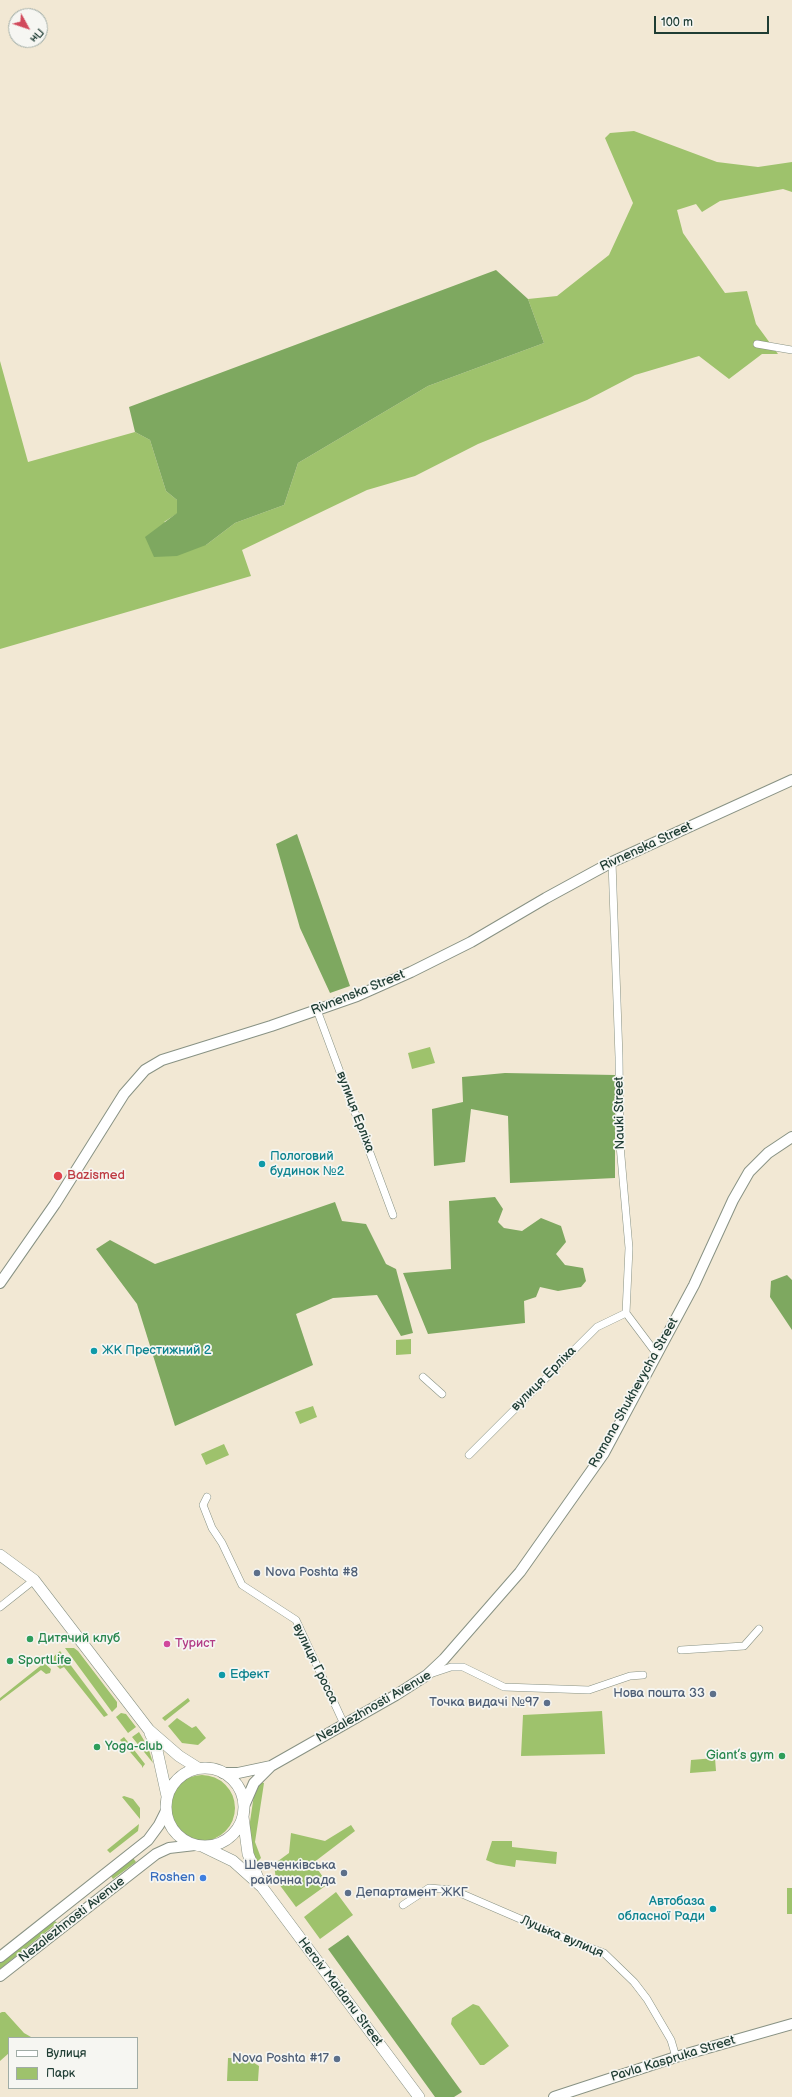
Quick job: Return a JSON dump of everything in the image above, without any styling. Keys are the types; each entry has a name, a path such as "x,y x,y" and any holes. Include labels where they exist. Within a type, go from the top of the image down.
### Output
{"main road":[{"path":"0,1555 34,1580 149,1730 179,1756 198,1768"},
{"path":"149,1730 156,1746 167,1796 166,1811 168,1822 176,1834 232,1860 262,1887"},
{"path":"167,1796 179,1778 198,1768 207,1768 223,1773 236,1783 240,1790 248,1854 262,1887"},
{"path":"199,1845 215,1844 230,1836 238,1826 243,1810"},
{"name":"Heroiv Maidanu Street","path":"262,1887 419,2097"}],"street":[{"path":"758,344 792,350"},
{"name":"Rivnenska Street","path":"0,1283 55,1204 124,1094 145,1070 162,1060 357,996 471,942 546,898 612,862 792,780"},
{"name":"Nauki Street","path":"612,862 619,1057 620,1145 629,1248 626,1313"},
{"name":"вулиця Ерліха","path":"316,1010 394,1215"},
{"name":"Romana Shukhevycha Street","path":"427,1675 444,1659 520,1572 604,1453 641,1386 656,1353 694,1285 733,1200 749,1172 768,1154 792,1138"},
{"path":"626,1313 656,1353"},
{"name":"вулиця Ерліха","path":"469,1455 597,1327 626,1313"},
{"path":"423,1377 442,1394"},
{"name":"вулиця Гросса","path":"207,1497 203,1505 212,1528 222,1543 242,1585 296,1620 344,1724"},
{"path":"0,1607 34,1580"},
{"path":"681,1650 744,1646 759,1630"},
{"name":"Nezalezhnosti Avenue","path":"271,1766 396,1695 427,1675 451,1667 463,1667 504,1687 590,1690 630,1676 643,1675"},
{"path":"223,1773 238,1773 271,1766"},
{"path":"243,1810 254,1783 271,1766"},
{"name":"Nezalezhnosti Avenue","path":"0,1957 135,1850 153,1834 166,1811"},
{"name":"Nezalezhnosti Avenue","path":"0,1976 144,1863 169,1848 199,1845"},
{"name":"Луцька вулиця","path":"403,1905 429,1888 454,1890 568,1940 604,1953 634,1982 647,1998 671,2040 676,2057"},
{"name":"Pavla Kaspruka Street","path":"554,2097 676,2057 792,2024"}],"green space":[{"path":"634,131 717,162 758,167 792,162 792,192 783,189 720,201 702,212 696,204 677,210 683,233 725,293 747,291 756,324 778,354 762,354 729,379 699,356 635,375 587,400 478,444 415,476 367,490 242,550 251,576 0,649 0,361 28,462 135,432 150,440 166,491 177,500 178,513 164,522 206,545 235,523 284,505 298,463 428,386 544,343 528,299 557,296 609,255 633,203 605,138 610,133"},
{"path":"496,270 528,299 544,343 428,386 298,463 284,505 235,523 206,545 177,556 154,557 145,537 177,513 177,500 166,491 150,440 135,432 129,407"},
{"path":"297,834 350,986 330,993 300,928 276,844"},
{"path":"430,1047 435,1063 412,1069 408,1053"},
{"path":"505,1073 615,1075 615,1178 510,1183 508,1116 471,1109 465,1162 434,1166 432,1109 463,1102 462,1077"},
{"path":"495,1197 503,1209 498,1222 504,1228 522,1231 541,1218 561,1226 566,1242 556,1254 565,1265 583,1268 586,1281 581,1287 558,1291 540,1287 536,1297 524,1301 525,1323 428,1334 403,1273 451,1269 449,1201"},
{"path":"335,1202 342,1221 366,1224 386,1264 396,1269 413,1333 401,1336 377,1295 333,1298 296,1314 313,1365 175,1426 137,1304 96,1249 110,1240 155,1264"},
{"path":"787,1275 792,1280 792,1330 770,1297 771,1281"},
{"path":"411,1339 411,1354 396,1355 396,1340"},
{"path":"313,1406 317,1417 300,1424 295,1412"},
{"path":"224,1444 229,1455 206,1465 201,1454"},
{"path":"65,1648 74,1648 78,1651 117,1702 117,1707 112,1712"},
{"path":"60,1651 108,1715 104,1717 64,1667 60,1669 52,1661 52,1658"},
{"path":"44,1663 51,1669 50,1673 46,1674 41,1670 0,1701 0,1698"},
{"path":"188,1698 190,1701 165,1721 162,1718"},
{"path":"602,1711 605,1754 521,1756 523,1715"},
{"path":"121,1713 126,1714 136,1727 128,1733 116,1717"},
{"path":"177,1718 192,1728 196,1726 206,1738 198,1745 182,1743 168,1726"},
{"path":"139,1732 148,1747 153,1763 132,1737"},
{"path":"124,1737 145,1764 142,1768 142,1766 120,1740"},
{"path":"715,1758 716,1771 690,1773 691,1760"},
{"path":"202,1775 215,1778 225,1785 232,1795 235,1808 232,1821 225,1831 215,1838 202,1841 189,1838 179,1831 172,1821 169,1808 172,1795 179,1785 189,1778"},
{"path":"256,1781 264,1783 255,1842 261,1858 256,1863 247,1842"},
{"path":"124,1796 133,1799 140,1808 140,1819 122,1797"},
{"path":"139,1824 138,1831 110,1853 107,1850"},
{"path":"351,1825 355,1831 313,1863 328,1884 296,1907 276,1880 274,1864 289,1853 291,1833 325,1841"},
{"path":"492,1841 512,1841 512,1847 557,1852 556,1864 516,1860 515,1867 496,1864 486,1860"},
{"path":"133,1858 136,1862 113,1879 111,1876"},
{"path":"787,1888 792,1888 792,1914 787,1914"},
{"path":"336,1892 353,1915 320,1939 304,1917"},
{"path":"54,1920 57,1923 0,1969 0,1962"},
{"path":"348,1935 462,2092 454,2097 435,2097 328,1949"},
{"path":"473,2004 479,2006 509,2046 484,2065 480,2065 451,2024 452,2018"},
{"path":"5,2012 24,2033 31,2037 8,2037 8,2054 0,2061 0,2013"},
{"path":"228,2058 246,2058 259,2066 258,2081 227,2081"}],"place":[{"name":"Пологовий будинок №2","path":"262,1164"},
{"name":"Bazismed","path":"58,1176"},
{"name":"ЖК Престижний 2","path":"94,1351"},
{"name":"Nova Poshta #8","path":"257,1573"},
{"name":"Дитячий клуб","path":"30,1639"},
{"name":"Турист","path":"167,1644"},
{"name":"SportLife","path":"10,1661"},
{"name":"Ефект","path":"222,1675"},
{"name":"Нова пошта 33","path":"713,1694"},
{"name":"Точка видачі №97","path":"547,1703"},
{"name":"Yoga-club","path":"97,1747"},
{"name":"Giant’s gym","path":"782,1756"},
{"name":"Шевченківська районна рада","path":"344,1873"},
{"name":"Roshen","path":"203,1878"},
{"name":"Департамент ЖКГ","path":"348,1893"},
{"name":"Автобаза обласної Ради","path":"713,1909"},
{"name":"Nova Poshta #17","path":"337,2059"}]}
